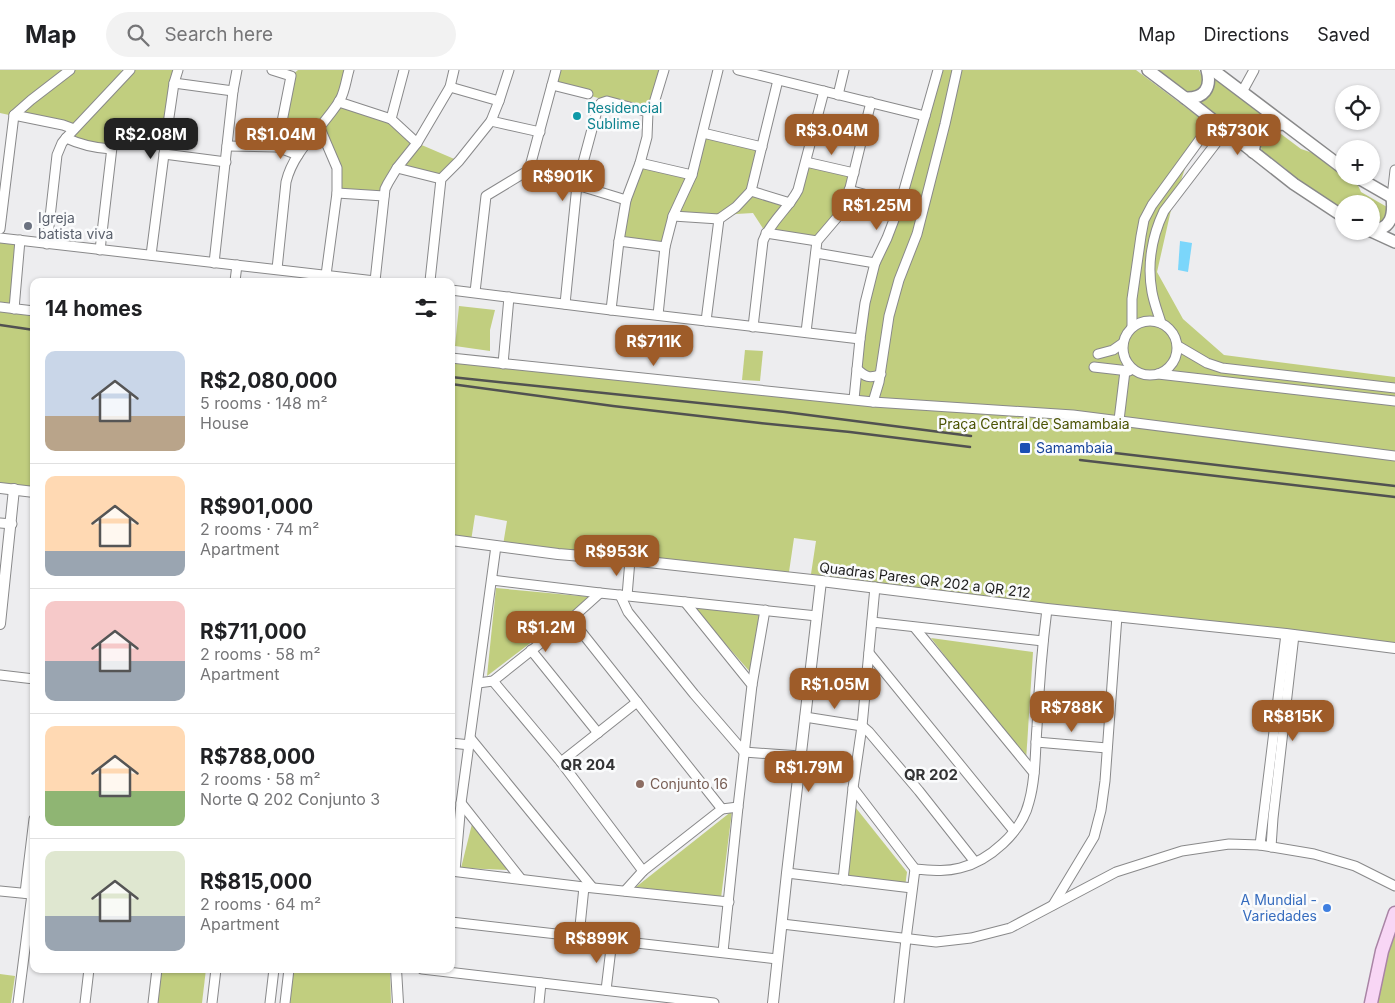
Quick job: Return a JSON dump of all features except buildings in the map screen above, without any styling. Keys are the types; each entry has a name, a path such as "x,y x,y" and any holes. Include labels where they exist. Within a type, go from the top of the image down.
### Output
{"main road":[{"path":"1148,70 1294,184 1335,211"},
{"path":"1185,98 1197,97 1206,90 1209,81 1207,70"},
{"path":"1220,72 1242,92 1335,162"},
{"path":"1253,152 1259,131 1266,127 1283,124"},
{"path":"1371,185 1393,198 1391,220 1380,229"},
{"path":"1380,234 1395,242"},
{"path":"1371,1003 1382,951 1395,913"}],"street":[{"path":"0,229 5,154 14,116 31,100 70,70"},
{"path":"151,255 167,131 178,70"},
{"path":"214,263 237,70"},
{"path":"272,70 294,73 277,147"},
{"path":"277,269 288,172 298,155 339,101 349,70"},
{"path":"391,119 404,70"},
{"path":"375,278 384,196 388,183 397,168 417,143 450,87 454,70"},
{"path":"430,278 441,179 459,162 491,120 509,70"},
{"path":"475,292 486,196 529,170 556,70"},
{"path":"611,310 619,240 626,200 640,164 647,137 648,112 654,103 664,70"},
{"path":"658,315 665,246 673,216 692,175 718,70"},
{"path":"738,70 925,116"},
{"path":"838,94 844,70"},
{"path":"854,399 865,303 875,263 900,204 938,70"},
{"path":"873,402 881,374 889,316 899,280 917,234 957,70"},
{"path":"1242,92 1254,70"},
{"path":"47,244 57,155 62,143 126,71"},
{"path":"673,216 719,219 736,207 751,191 778,80"},
{"path":"174,84 233,91"},
{"path":"552,85 588,94"},
{"path":"450,87 499,101"},
{"path":"753,327 762,248 766,233 798,190 824,91"},
{"path":"339,101 391,119 417,143"},
{"path":"565,304 577,185 598,107 601,103 607,101 648,112"},
{"path":"806,332 817,241 840,214 848,196 871,102"},
{"path":"14,116 63,124 74,129"},
{"path":"491,120 540,132"},
{"path":"1132,327 1132,299 1144,220 1152,205 1214,120"},
{"path":"100,250 110,149 114,130 121,126 167,131"},
{"path":"319,126 337,168 338,193 326,276"},
{"path":"1162,323 1152,292 1150,265 1153,238 1157,225 1164,211 1226,130"},
{"path":"704,132 762,147"},
{"path":"66,138 79,144 110,149"},
{"path":"227,146 277,147 298,155"},
{"path":"164,154 226,162"},
{"path":"806,162 854,173"},
{"path":"640,164 692,175"},
{"path":"397,168 441,179"},
{"path":"1393,198 1395,170"},
{"path":"577,185 626,200"},
{"path":"850,190 900,204"},
{"path":"751,191 790,203"},
{"path":"338,193 384,196"},
{"path":"706,321 719,219"},
{"path":"766,233 817,241"},
{"path":"0,238 346,278"},
{"path":"14,309 20,240"},
{"path":"619,240 665,246"},
{"path":"816,253 875,263"},
{"path":"235,278 237,265"},
{"path":"455,290 860,339"},
{"path":"503,364 510,297"},
{"path":"0,307 30,311"},
{"path":"1138,372 1126,360 1123,343 1127,332 1132,327 1140,322 1152,320 1162,323 1172,330 1178,346 1176,358 1165,371 1158,374"},
{"path":"1098,354 1114,350 1123,343"},
{"path":"1178,346 1207,363 1222,368 1395,388"},
{"path":"455,358 873,402 1073,415 1395,456"},
{"path":"1094,367 1149,375 1158,374 1395,401"},
{"path":"858,368 869,378 881,374"},
{"path":"1119,420 1125,371"},
{"path":"0,488 30,492"},
{"path":"0,624 12,524 14,490"},
{"path":"0,522 12,524"},
{"name":"Quadras Pares QR 202 a QR 212","path":"455,541 558,554 821,581 1046,609 1395,648"},
{"path":"455,854 496,546"},
{"path":"630,560 624,595 628,612 744,752 800,756"},
{"path":"492,580 817,616"},
{"path":"773,1003 821,581"},
{"path":"843,880 862,726 875,588"},
{"path":"478,683 493,681 571,619 600,593"},
{"path":"685,602 752,685"},
{"path":"915,869 946,870 962,868 997,850 1014,832 1021,821 1029,804 1034,773 1046,609"},
{"path":"723,952 752,685 764,610"},
{"path":"1052,907 1094,837 1102,801 1117,616"},
{"path":"571,619 722,809"},
{"path":"872,622 1043,641"},
{"path":"915,628 1034,773"},
{"path":"1260,845 1290,635"},
{"path":"1271,847 1290,635"},
{"path":"531,650 598,733"},
{"path":"869,653 1014,832"},
{"path":"0,675 30,679"},
{"path":"493,681 561,762 643,871"},
{"path":"561,762 637,702"},
{"path":"805,717 862,726 920,791 975,862"},
{"path":"455,743 470,742"},
{"path":"470,742 588,887 579,936"},
{"path":"1036,742 1107,748"},
{"path":"853,788 915,869 899,1003"},
{"path":"461,803 521,879"},
{"path":"625,891 643,871 722,809 738,807"},
{"path":"782,924 936,942 971,938 1010,928 1116,872 1182,851 1220,845 1260,845 1314,854 1354,866 1395,886"},
{"path":"455,871 729,902"},
{"path":"787,873 912,888"},
{"path":"0,891 30,894 18,1003"},
{"path":"455,922 778,959"},
{"path":"606,990 612,940"},
{"path":"85,1003 89,973"},
{"path":"153,1003 157,973"},
{"path":"212,1003 216,973"},
{"path":"270,1003 274,973"},
{"path":"285,1003 289,973"},
{"path":"396,973 398,1003"},
{"path":"455,973 714,1003"},
{"path":"539,1003 541,983"}],"green space":[{"path":"0,70 120,70 128,72 130,70 178,70 167,131 121,126 111,149 66,138 74,129 0,113"},
{"path":"298,70 349,70 339,101 391,119 417,143 459,161 441,179 397,168 384,196 337,193 337,168 319,127 298,155 277,147 291,76"},
{"path":"556,70 662,70 648,112 552,85"},
{"name":"Praça Central de Samambaia","path":"934,70 1136,70 1204,121 1197,133 1171,210 1157,272 1183,319 1224,355 1395,377 1395,648 1060,611 811,574 816,541 794,538 789,572 503,545 507,521 475,515 471,541 455,539 455,357 854,399 865,303 887,238"},
{"path":"1153,70 1199,70 1204,80 1202,91 1194,96 1180,89"},
{"path":"1214,75 1271,120 1264,123 1251,145 1193,101"},
{"path":"1271,132 1281,134 1301,149 1313,153 1335,168 1335,185 1358,185 1361,192 1366,195 1335,195 1335,206 1293,178 1286,169 1262,151 1261,139"},
{"path":"703,133 762,147 751,191 791,204 806,162 854,173 848,196 817,241 766,233 753,213 736,214 719,219 673,216 665,247 619,241 640,163 692,175"},
{"path":"1380,203 1387,207 1390,219 1380,223"},
{"path":"0,238 20,240 14,308 30,310 30,490 0,486"},
{"path":"459,306 495,310 490,330 490,351 455,346"},
{"path":"745,350 763,351 760,381 742,380"},
{"path":"496,588 591,597 487,676"},
{"path":"693,607 762,612 751,673"},
{"path":"931,638 1033,652 1026,761"},
{"path":"852,803 907,872 905,887 844,878"},
{"path":"732,811 721,898 636,887"},
{"path":"472,824 508,870 461,868"},
{"path":"1395,929 1395,1003 1374,1003 1378,976"},
{"path":"161,973 206,973 202,1003 157,1003"},
{"path":"293,973 390,973 391,1003 290,1003"},
{"path":"0,974 15,976 11,1003 0,1003"}],"water":[{"path":"1180,241 1192,243 1188,272 1178,270"}],"railway":[{"path":"0,325 30,329"},
{"path":"455,377 785,412 971,436"},
{"path":"455,385 613,406 970,447"},
{"path":"1081,449 1395,486"},
{"path":"1080,460 1395,497"}],"place":[{"name":"Residencial Sublime","path":"577,116"},
{"name":"Igreja batista viva","path":"28,226"},
{"name":"Samambaia","path":"1025,448"},
{"name":"Conjunto 16","path":"640,784"},
{"name":"A Mundial - Variedades","path":"1327,908"}],"district":[{"name":"QR 204","path":"588,765"},
{"name":"QR 202","path":"931,775"}]}
